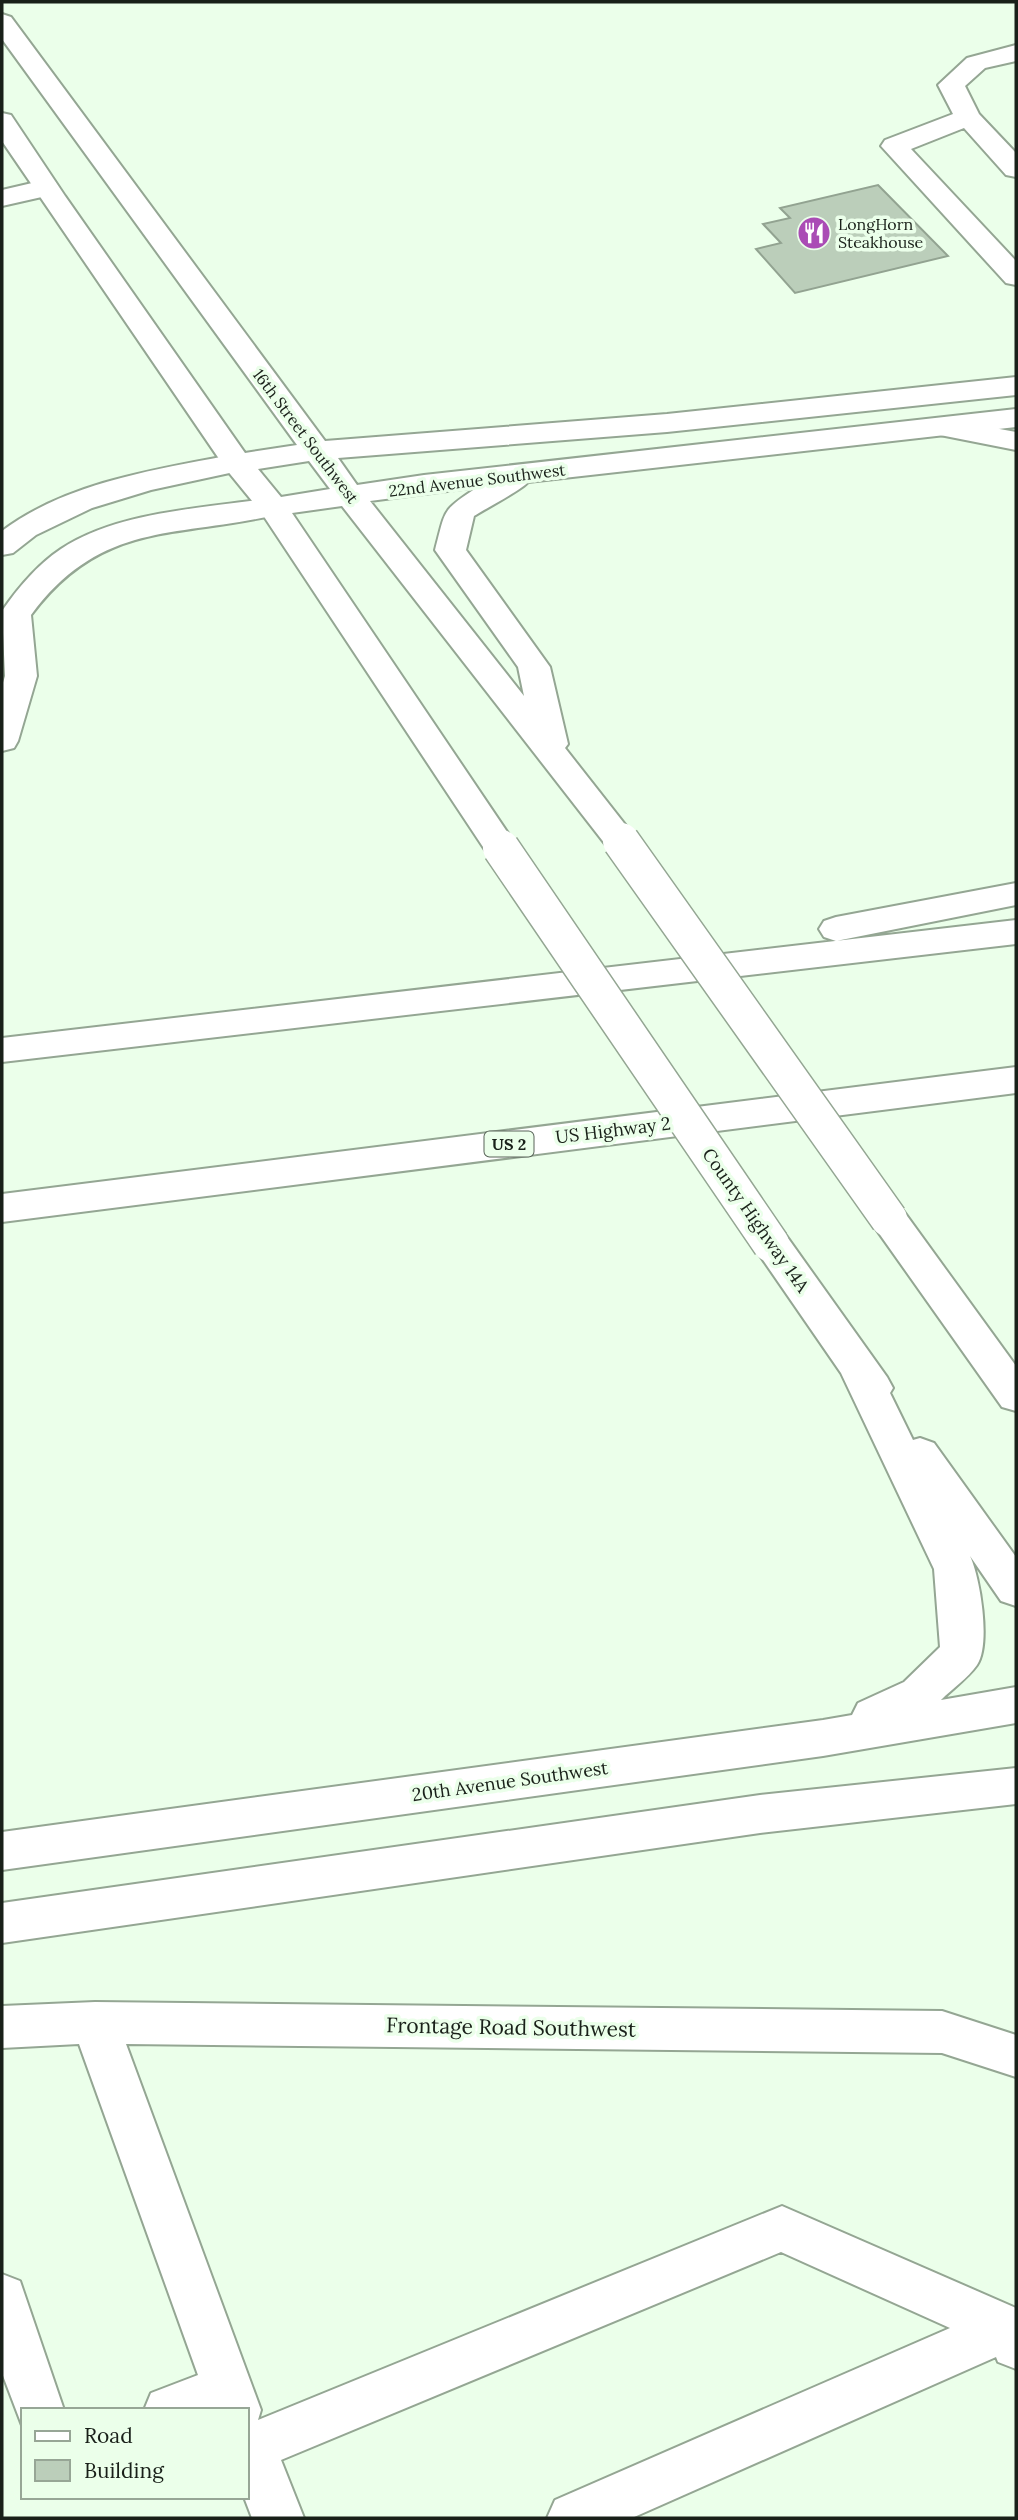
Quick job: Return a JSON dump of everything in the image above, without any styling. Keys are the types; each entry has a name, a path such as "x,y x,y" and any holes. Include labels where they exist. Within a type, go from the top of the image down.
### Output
{"main road":[{"name":"16th Street Southwest","path":"2,22 350,496 621,841 1016,1396"},
{"path":"1015,167 968,117 951,85 976,63 1016,53"},
{"path":"968,117 894,146 1016,277"},
{"path":"2,121 45,188 237,463 273,507"},
{"path":"2,198 45,188"},
{"path":"2,546 60,510 157,479 237,463 317,452 667,422 1016,386"},
{"name":"22nd Avenue Southwest","path":"2,741 21,676 15,615 42,578 80,550 132,530 424,484 1016,418"},
{"path":"945,428 1016,441"},
{"path":"553,753 534,667 450,550 460,512 504,484 559,470"},
{"name":"County Highway 14A","path":"273,507 771,1244 1016,1589"},
{"path":"626,976 829,930 1016,894"},
{"path":"2,1050 1016,932"},
{"name":"US Highway 2","path":"2,1208 1016,1080"},
{"path":"823,1738 919,1695 961,1654 962,1632 955,1569 858,1367"},
{"name":"20th Avenue Southwest","path":"2,1850 823,1738 1016,1705"},
{"path":"2,1923 760,1814 1016,1786"},
{"path":"95,2023 235,2408"},
{"name":"Frontage Road Southwest","path":"2,2027 95,2023 942,2032 1016,2056"},
{"path":"248,2419 782,2229 1011,2337"},
{"path":"2,2297 38,2408"},
{"path":"573,2518 1011,2337"},
{"path":"248,2442 278,2518"}],"building":[{"path":"878,185 948,256 795,293 756,249 781,243 763,224 790,218 780,208"}],"place":[{"name":"LongHorn Steakhouse","path":"814,233"}]}
